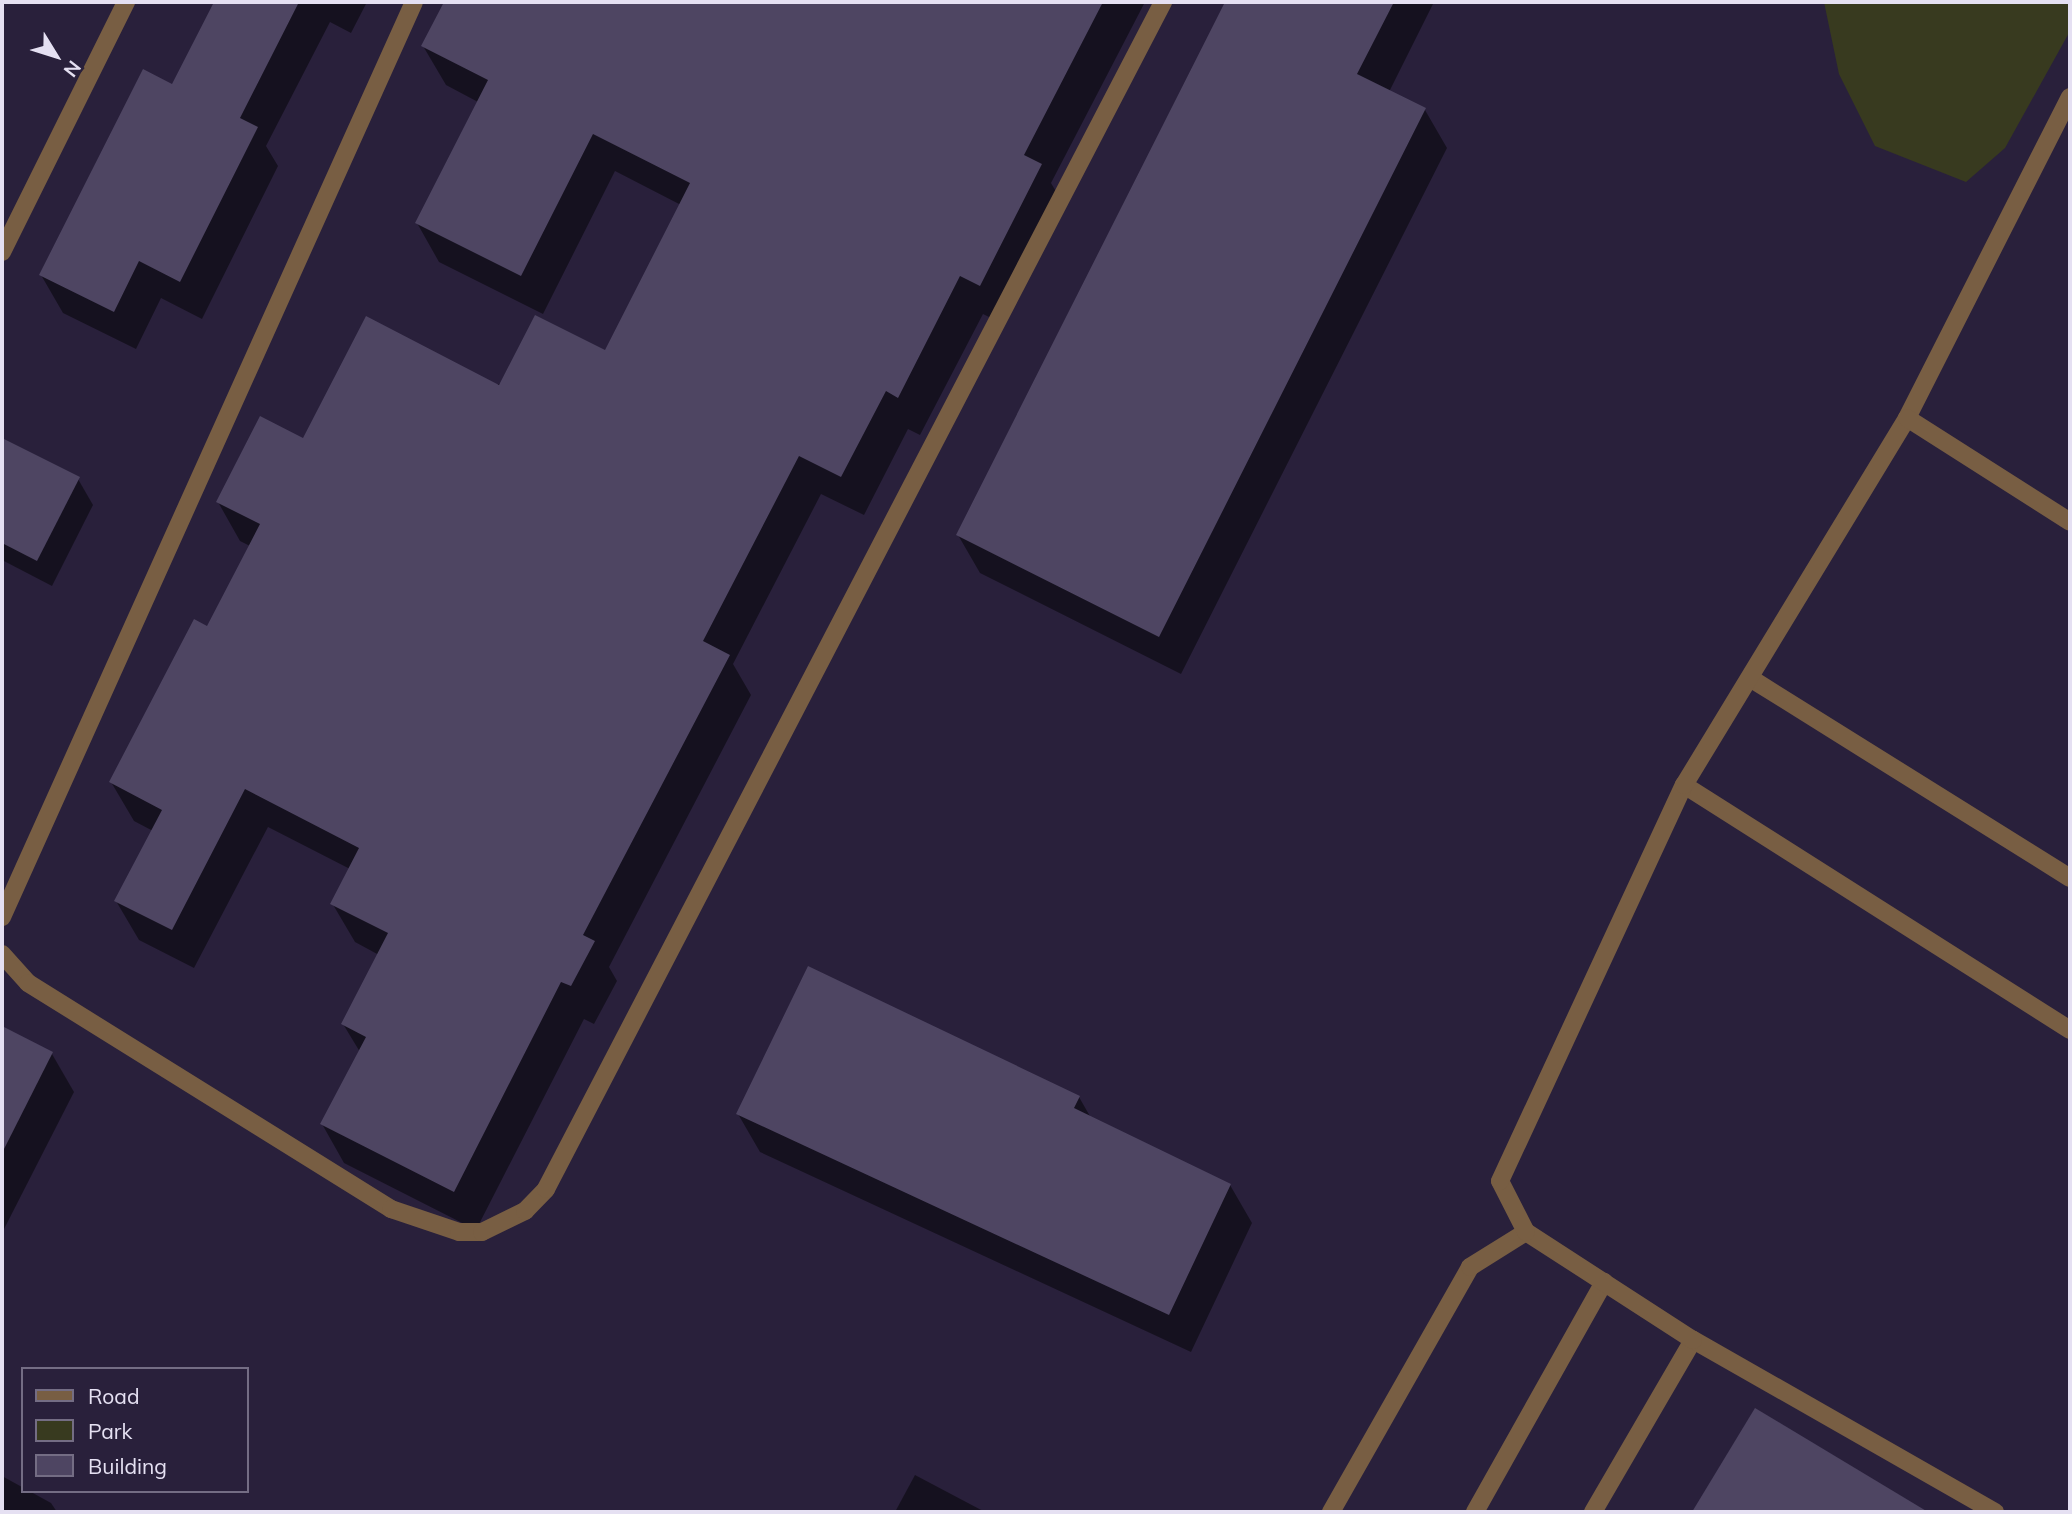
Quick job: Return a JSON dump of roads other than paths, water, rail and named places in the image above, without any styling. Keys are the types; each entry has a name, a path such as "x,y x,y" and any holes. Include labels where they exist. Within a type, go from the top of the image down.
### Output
{"lane":[{"path":"2,251 126,2"},
{"path":"2,917 414,2"},
{"path":"2,954 28,983 391,1209 459,1232 493,1228 525,1211 546,1189 1163,2"},
{"path":"1995,1512 1693,1340 1527,1232 1500,1181 1684,785 1907,418 2070,97"},
{"path":"1907,418 2070,522"},
{"path":"1750,678 2070,878"},
{"path":"1684,785 2070,1030"},
{"path":"1331,1512 1469,1267 1527,1232"},
{"path":"1475,1512 1604,1282"},
{"path":"1593,1512 1693,1340"}]}
